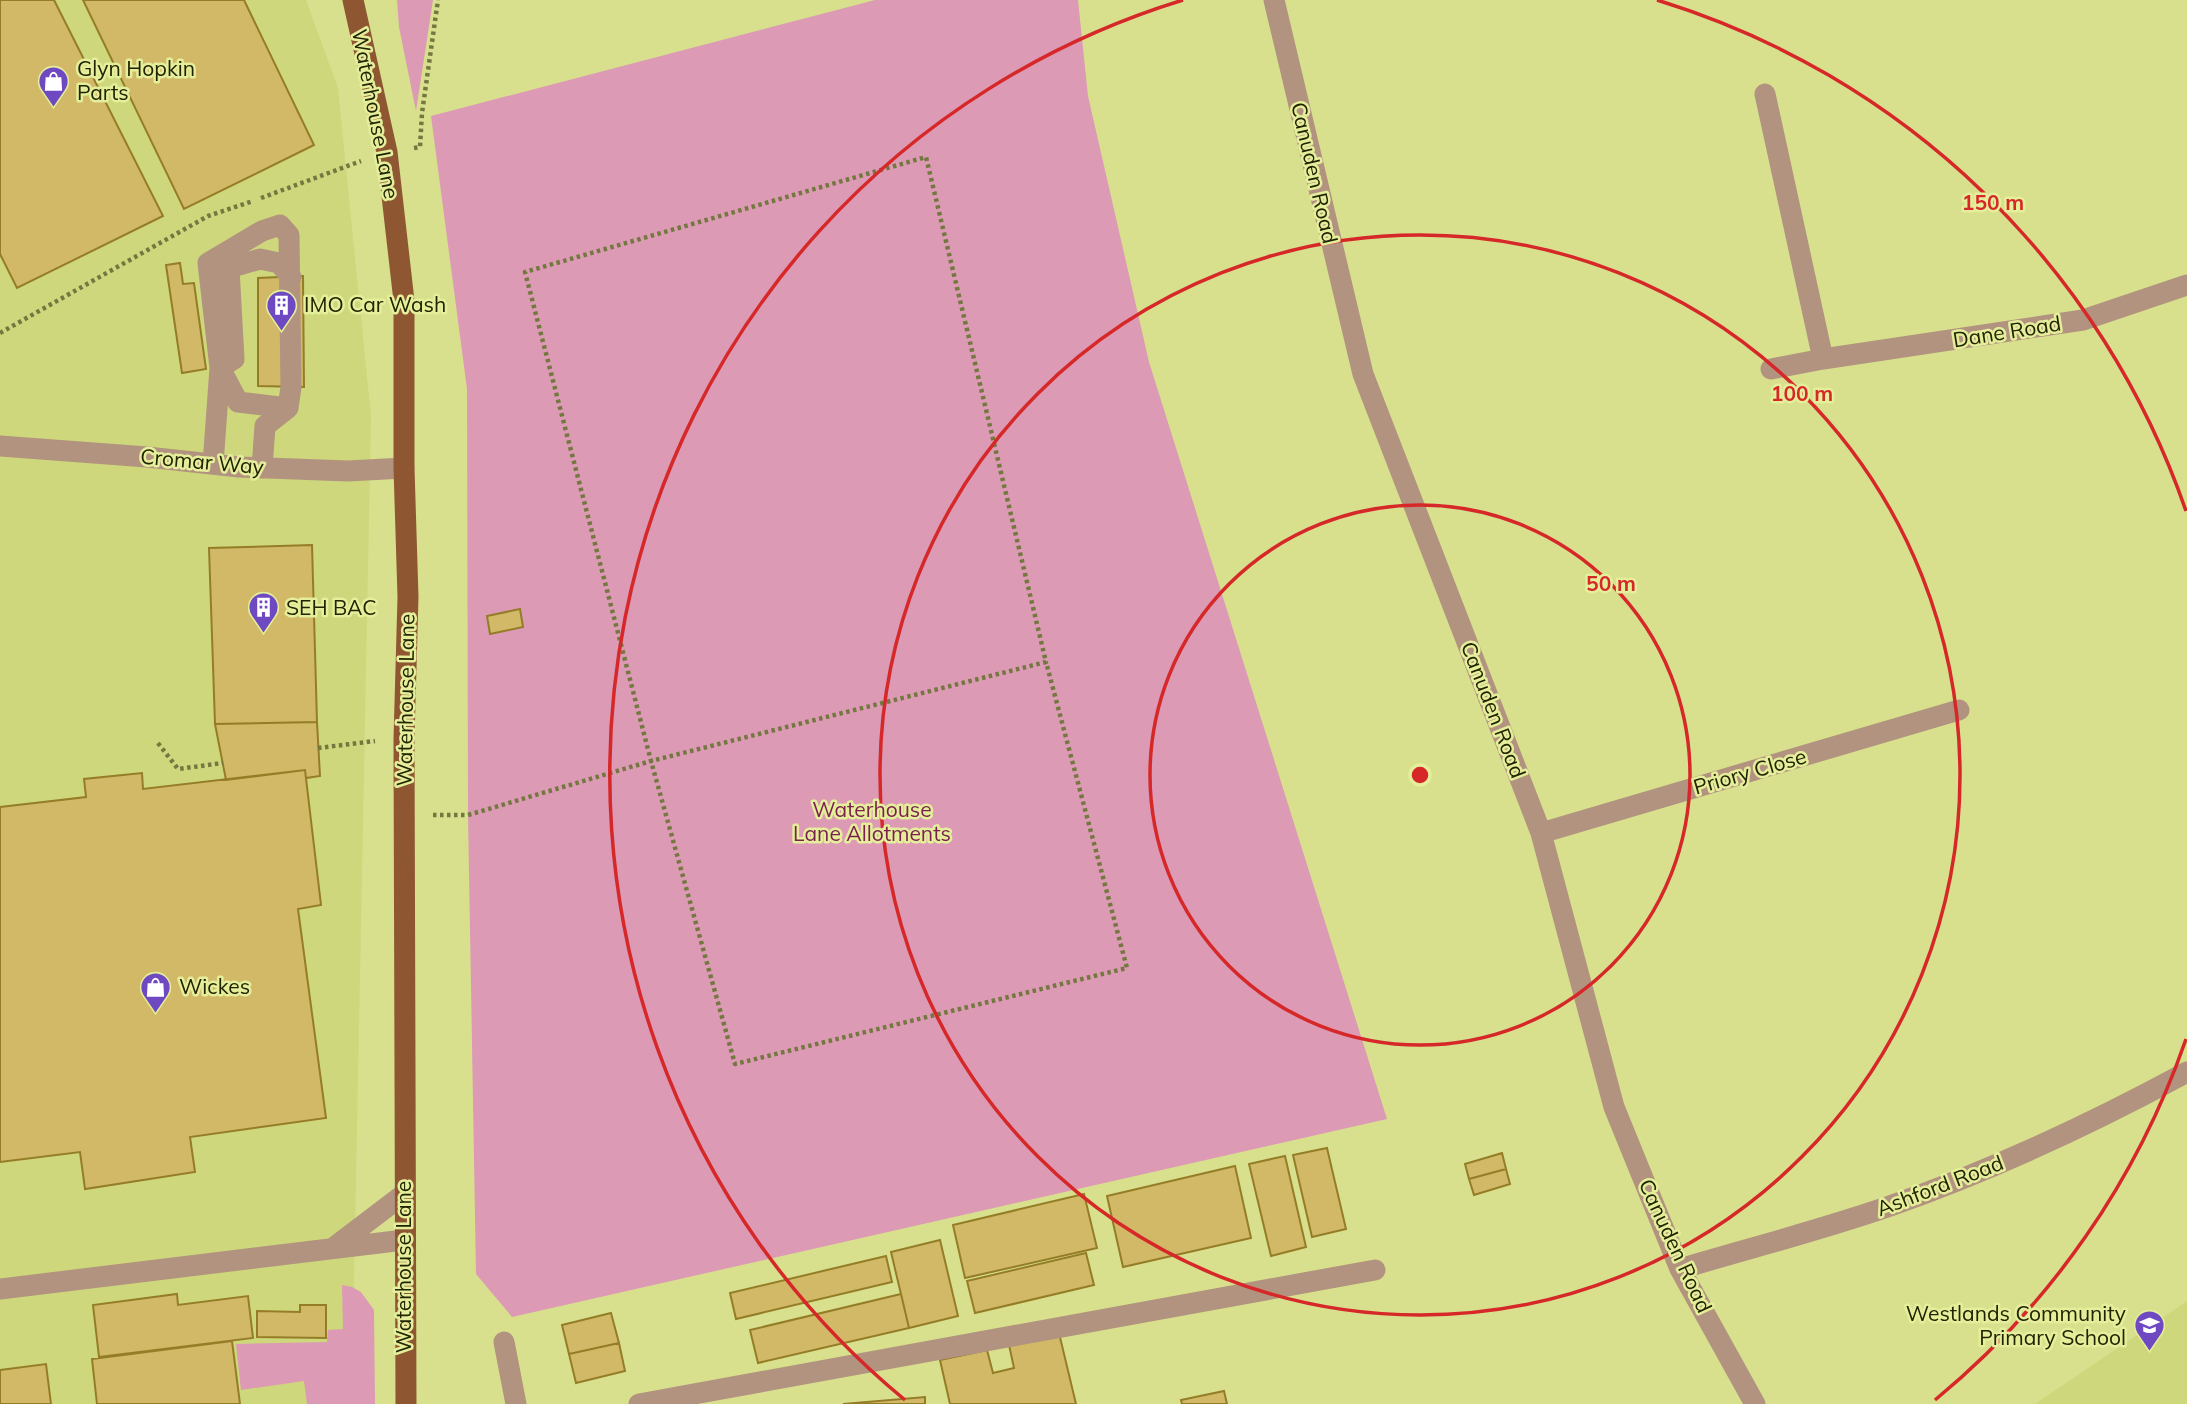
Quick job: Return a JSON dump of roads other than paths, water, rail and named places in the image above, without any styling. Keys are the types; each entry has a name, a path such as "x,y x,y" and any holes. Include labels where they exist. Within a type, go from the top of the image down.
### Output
{"main road":[{"name":"Waterhouse Lane","path":"353,0 387,152 404,301 404,468 408,589 404,815 406,1404"}],"street":[{"name":"Canuden Road","path":"1274,0 1363,374 1541,833 1614,1107 1680,1269 1755,1404"},
{"path":"1765,94 1823,359"},
{"path":"213,464 220,368 208,262 262,231 280,225 289,235 291,387 288,408 265,426 262,468"},
{"path":"220,368 234,359 229,268 260,259 279,263 291,277"},
{"name":"Dane Road","path":"1771,369 2083,320 2187,285"},
{"path":"220,368 238,402 288,408"},
{"name":"Cromar Way","path":"0,446 262,468 348,471 404,468"},
{"name":"Priory Close","path":"1541,833 1959,710"},
{"name":"Ashford Road","path":"1680,1269 1889,1206 1954,1182 2109,1114 2187,1072"},
{"path":"332,1249 404,1194"},
{"path":"0,1289 404,1240"},
{"path":"639,1404 1376,1270"},
{"path":"504,1342 516,1404"}],"place":[{"name":"Glyn Hopkin Parts","path":"54,108"},
{"name":"IMO Car Wash","path":"281,332"},
{"name":"SEH BAC","path":"263,635"},
{"name":"Wickes","path":"156,1014"},
{"name":"Westlands Community Primary School","path":"2149,1353"}],"park label":[{"name":"Waterhouse Lane Allotments","path":"872,822"}]}
